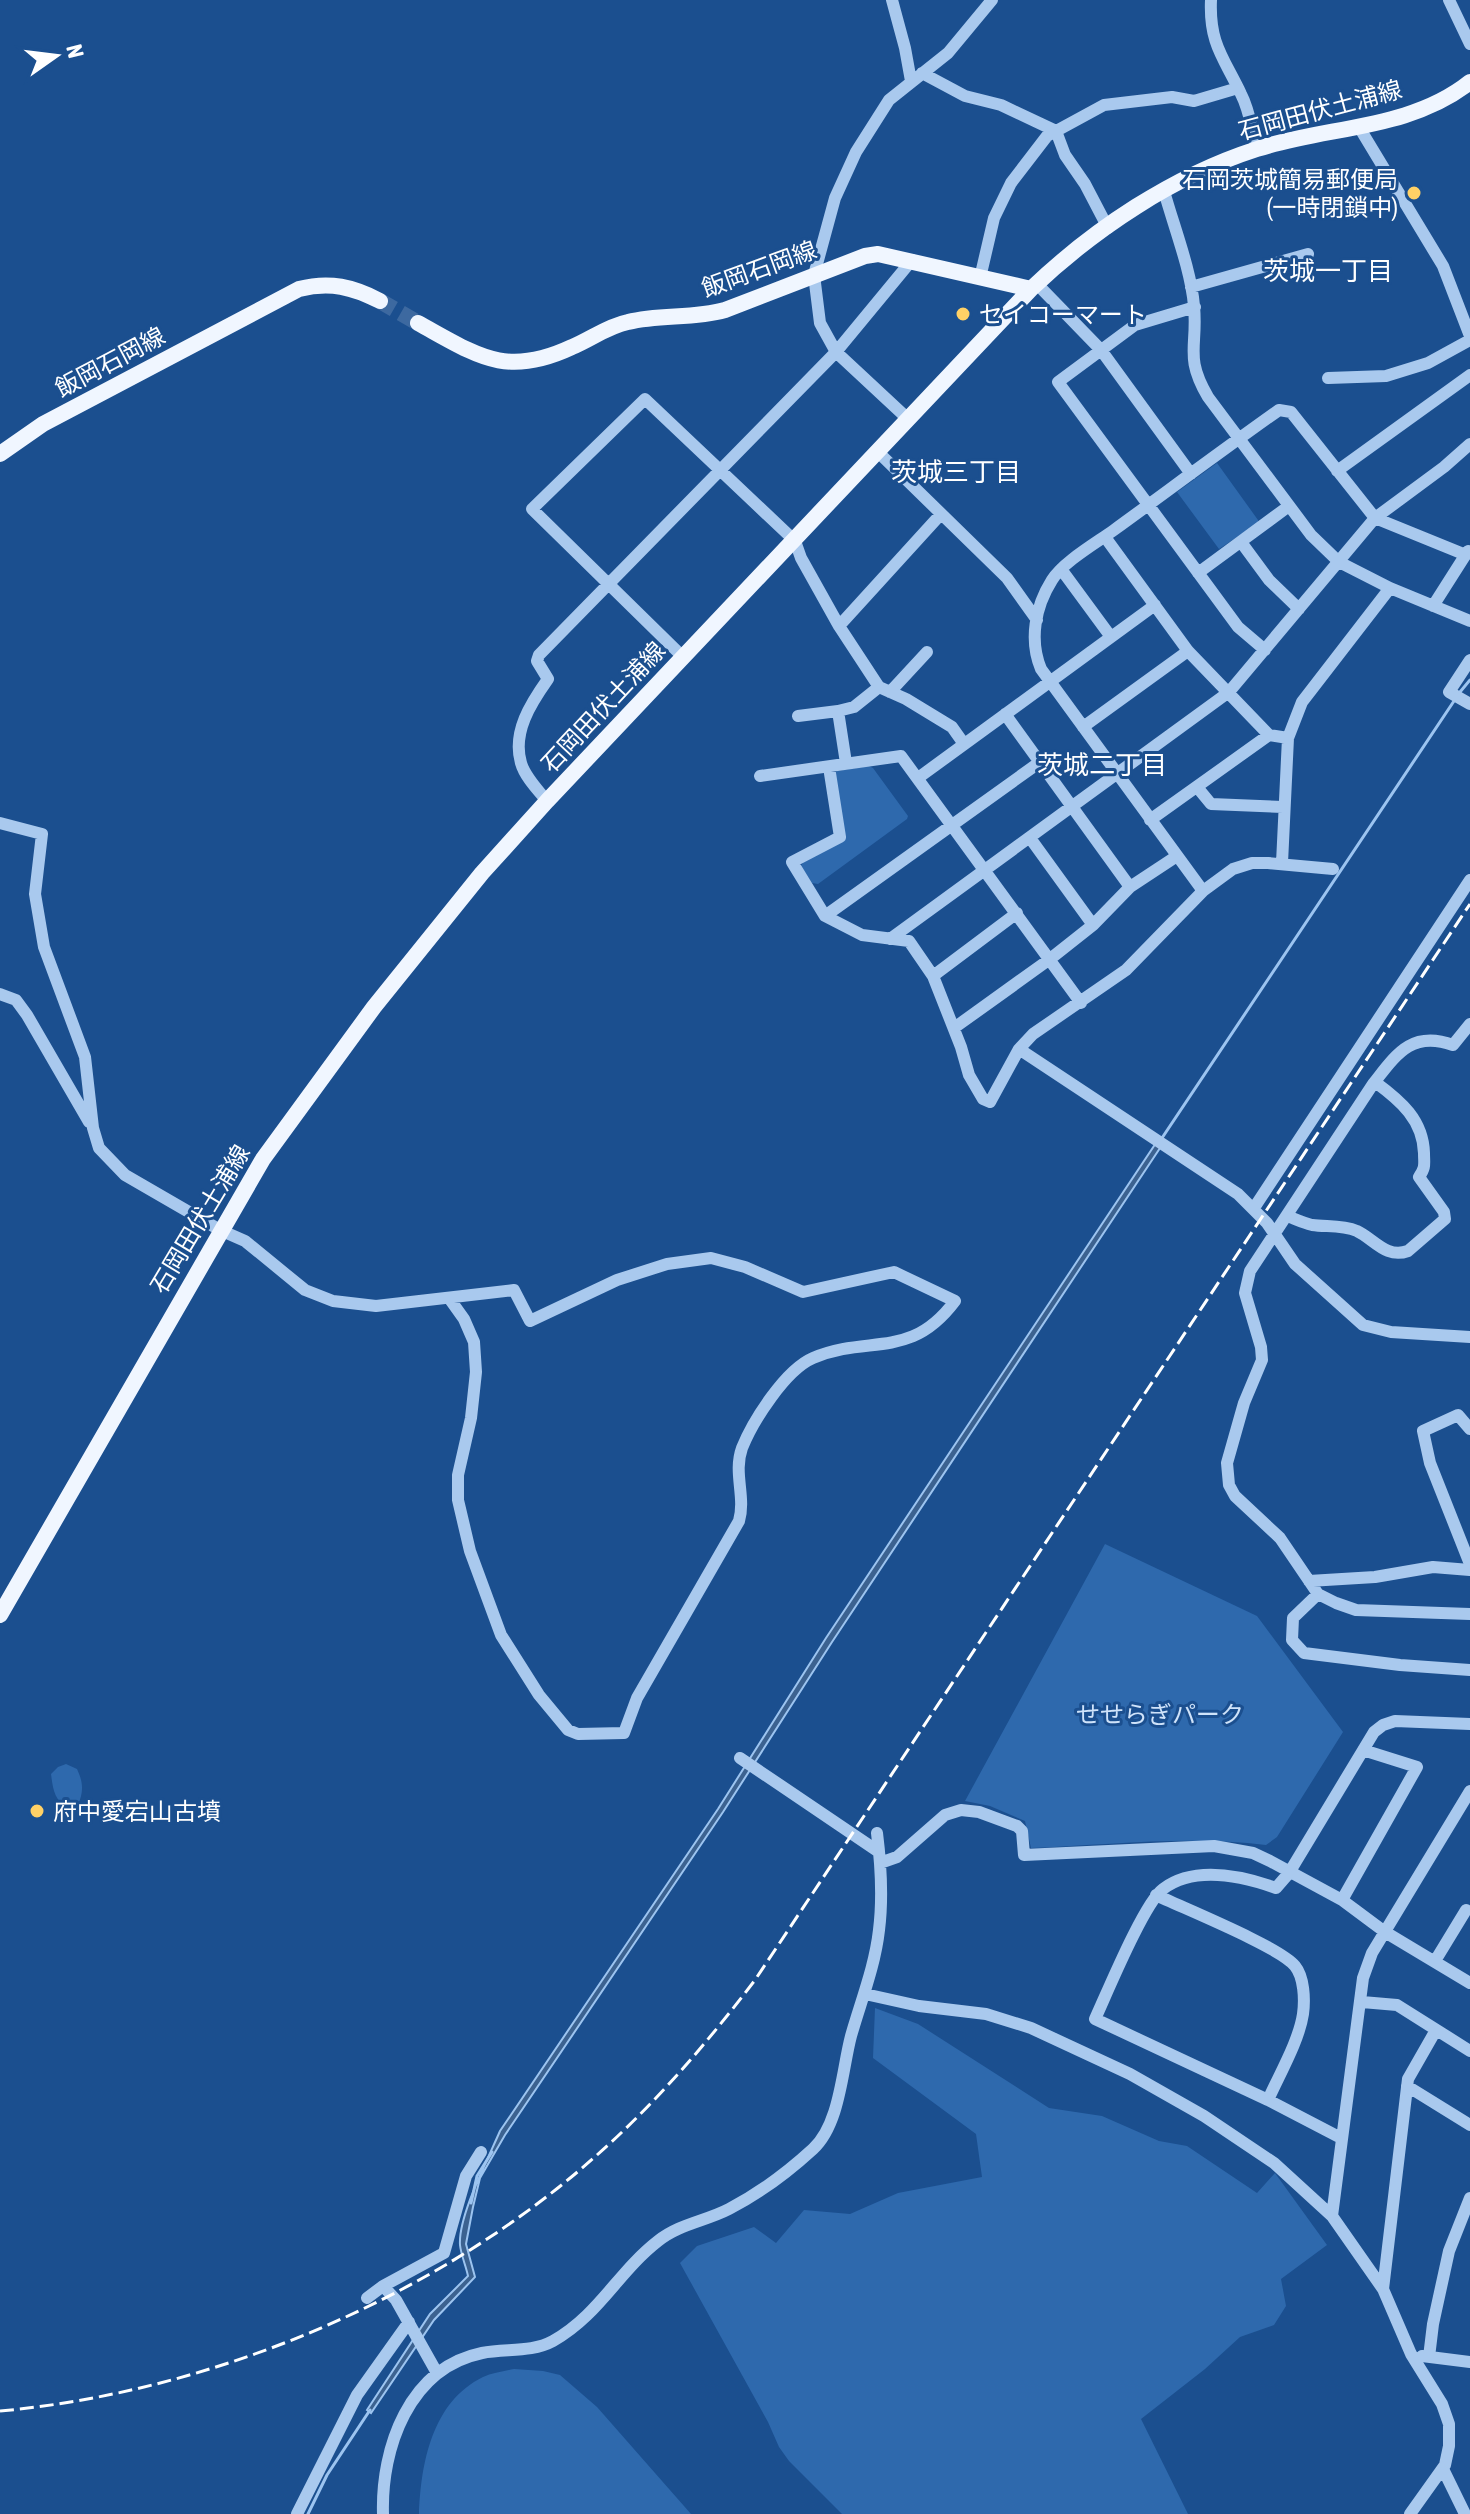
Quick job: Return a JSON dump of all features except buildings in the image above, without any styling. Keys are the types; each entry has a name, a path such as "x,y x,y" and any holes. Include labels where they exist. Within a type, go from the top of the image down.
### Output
{"main road":[{"name":"石岡田伏土浦線","path":"0,1615 220,1230 278,1138 374,1007 482,873 547,801 1034,287 1071,254 1164,191 1257,149 1404,115 1454,93 1470,82"},
{"name":"飯岡石岡線","path":"418,323 495,360 533,362 548,359 627,322 706,316 865,256 878,254 1034,287"},
{"name":"飯岡石岡線","path":"0,454 43,424 299,289 319,284 344,286 380,301"}],"street":[{"path":"892,0 916,77 965,96 1001,105 1056,131 1065,155 1085,184 1108,228"},
{"path":"908,419 836,352 820,323 814,275 835,198 856,152 889,100 948,53 992,0"},
{"path":"1211,0 1210,22 1214,41 1246,106 1257,149"},
{"path":"1449,0 1470,44"},
{"path":"980,278 994,218 1011,183 1047,136 1104,105 1172,97 1194,101 1238,88"},
{"path":"1328,378 1386,376 1428,363 1470,338 1443,266 1359,127"},
{"path":"1164,191 1195,307 1192,351 1197,379 1238,439 1311,535 1339,562 1390,588 1470,621"},
{"path":"1191,287 1308,254"},
{"path":"547,801 521,764 519,742 528,708 548,679 537,661 539,655 836,352 912,260"},
{"path":"1034,287 1101,350 1191,474"},
{"path":"1195,307 1135,325 1058,382 1238,627 1265,650"},
{"path":"1337,471 1470,375"},
{"path":"683,657 532,509 645,399 795,541 801,558 839,626 884,690 906,699 952,727 964,744"},
{"path":"1203,891 1041,669 1034,647 1037,620 1048,587 1061,569 1279,410 1291,412 1375,518 1468,552 1433,606"},
{"path":"890,939 1229,692 1375,518 1470,444"},
{"path":"878,452 1007,578 1037,620"},
{"path":"1198,573 1289,506"},
{"path":"839,626 941,514"},
{"path":"1105,537 1188,651 1269,735 1288,738"},
{"path":"1241,542 1269,580 1299,609"},
{"path":"1061,569 1111,637"},
{"path":"1282,863 1288,738 1302,702 1390,588"},
{"path":"918,778 1155,605"},
{"path":"1083,727 1188,651"},
{"path":"798,716 854,707 884,690 927,652"},
{"path":"1470,660 1449,692 1470,704"},
{"path":"838,711 846,763"},
{"path":"1005,714 1130,887"},
{"path":"1150,820 1269,735"},
{"path":"760,776 901,756 1081,1003"},
{"path":"825,916 1040,762"},
{"path":"829,767 840,837 792,862 825,916 862,935 909,941 933,976 969,1075 983,1099 990,1102 1019,1049 1033,1034 1126,970 1203,891 1233,869 1252,863 1333,869"},
{"path":"1197,787 1211,804 1283,807"},
{"path":"0,823 42,834 35,894 44,947 85,1057 93,1128 99,1148 125,1175 220,1230 245,1241 305,1290 333,1301 376,1306 514,1290 530,1321 617,1280 667,1264 711,1258 745,1267 803,1292 894,1272 955,1301 941,1320 903,1341 811,1359 796,1370 761,1411 741,1450 738,1472 743,1507 739,1521 637,1698 624,1733 578,1734 568,1730 539,1695 501,1635 470,1551 458,1500 458,1475 471,1418 476,1372 474,1342 464,1319 449,1298"},
{"path":"1030,838 1093,925"},
{"path":"954,1028 1093,925 1130,887 1177,856"},
{"path":"1254,1208 1470,880"},
{"path":"933,976 1017,913"},
{"path":"0,994 16,1000 27,1015 93,1128"},
{"path":"1470,1024 1453,1045 1429,1039 1407,1046 1394,1057 1250,1271 1245,1293 1262,1360 1244,1403 1227,1463 1229,1485 1235,1496 1280,1538 1318,1594 1356,1610 1470,1614"},
{"path":"1019,1049 1238,1194 1254,1208 1295,1264 1363,1325 1391,1332 1470,1337"},
{"path":"1287,1216 1310,1224 1348,1228 1361,1233 1375,1245 1401,1253 1408,1251 1445,1219 1444,1212 1419,1177 1426,1163 1425,1144 1415,1118 1400,1100 1375,1082"},
{"path":"1309,1581 1375,1577 1433,1567 1470,1567 1430,1463 1423,1431 1458,1415 1470,1429"},
{"path":"1318,1594 1293,1618 1292,1640 1304,1653 1470,1670"},
{"path":"1341,2138 1268,2100 1095,2019 1156,1895 1176,1882 1207,1875 1232,1876 1276,1888 1289,1873 1374,1732 1395,1721 1470,1724"},
{"path":"1342,1900 1417,1767 1363,1750"},
{"path":"747,1763 880,1858 897,1857 945,1815 970,1810 1017,1826 1022,1831 1024,1855 1214,1846 1253,1853 1342,1900 1385,1932 1470,1983"},
{"path":"1332,2216 1363,1978 1372,1953 1470,1791"},
{"path":"383,2514 382,2492 387,2460 399,2421 411,2401 437,2373 461,2358 532,2348 553,2340 594,2311 657,2241 678,2228 729,2209 816,2146 825,2134 838,2097 879,1931 880,1858 877,1833"},
{"path":"1156,1895 1261,1945 1288,1959 1297,1968 1301,1979 1303,2013 1268,2100"},
{"path":"1435,1961 1469,1909"},
{"path":"865,1994 919,2006 986,2014 1031,2028 1130,2074 1204,2116 1274,2163 1332,2216 1383,2289 1411,2354 1442,2404 1449,2424 1449,2446 1443,2469 1410,2514"},
{"path":"1362,2002 1397,2005 1470,2051"},
{"path":"1383,2289 1408,2079 1436,2030"},
{"path":"1407,2086 1470,2125"},
{"path":"367,2298 444,2253 466,2176 481,2152"},
{"path":"1429,2357 1449,2251 1470,2198"},
{"path":"383,2286 396,2300 437,2373"},
{"path":"297,2514 357,2395 410,2324"},
{"path":"1411,2354 1470,2362"},
{"path":"1443,2469 1465,2514"}],"green space":[{"path":"1217,463 1258,520 1258,523 1219,549 1177,492"},
{"path":"869,766 908,816 907,819 818,884 812,883 801,866 803,862 844,839 834,774"},
{"name":"せせらぎパーク","path":"1105,1544 1257,1616 1343,1732 1277,1837 1266,1845 1178,1841 1031,1848 1025,1821 990,1806 965,1801"},
{"path":"66,1764 77,1769 82,1787 78,1805 68,1808 57,1798 51,1774"},
{"path":"875,2008 918,2024 1049,2108 1102,2116 1159,2141 1187,2146 1257,2193 1275,2173 1327,2245 1281,2279 1286,2306 1274,2325 1240,2337 1141,2419 1188,2514 842,2514 779,2447 680,2263 697,2246 754,2227 776,2243 804,2210 850,2214 898,2193 982,2177 976,2134 873,2058"},
{"path":"514,2369 560,2375 597,2407 691,2514 419,2514 427,2455 441,2418 466,2388 487,2376"}],"shaded area":[{"path":"1156,1143 1162,1145 832,1642 723,1812 505,2135 480,2178 473,2207 466,2244 475,2277 434,2320 371,2413 367,2410 430,2314 468,2276 460,2245 464,2219 475,2188 500,2131 718,1809 826,1638"}],"waterway":[{"path":"1460,692 1470,680"},
{"path":"1162,1138 1456,698"},
{"path":"471,2203 477,2176 492,2152"},
{"path":"308,2514 327,2475 370,2410"}],"tunnel":[{"path":"380,301 418,323"}],"railway":[{"path":"0,2411 80,2400 160,2383 240,2359 318,2329 394,2293 466,2252 534,2206 640,2115 755,1980 1470,904"}],"place":[{"name":"石岡茨城簡易郵便局 (一時閉鎖中)","path":"1414,193"},
{"name":"セイコーマート","path":"963,314"},
{"name":"府中愛宕山古墳","path":"37,1811"}],"district":[{"name":"茨城一丁目","path":"1328,271"},
{"name":"茨城三丁目","path":"956,472"},
{"name":"茨城二丁目","path":"1102,765"}]}
